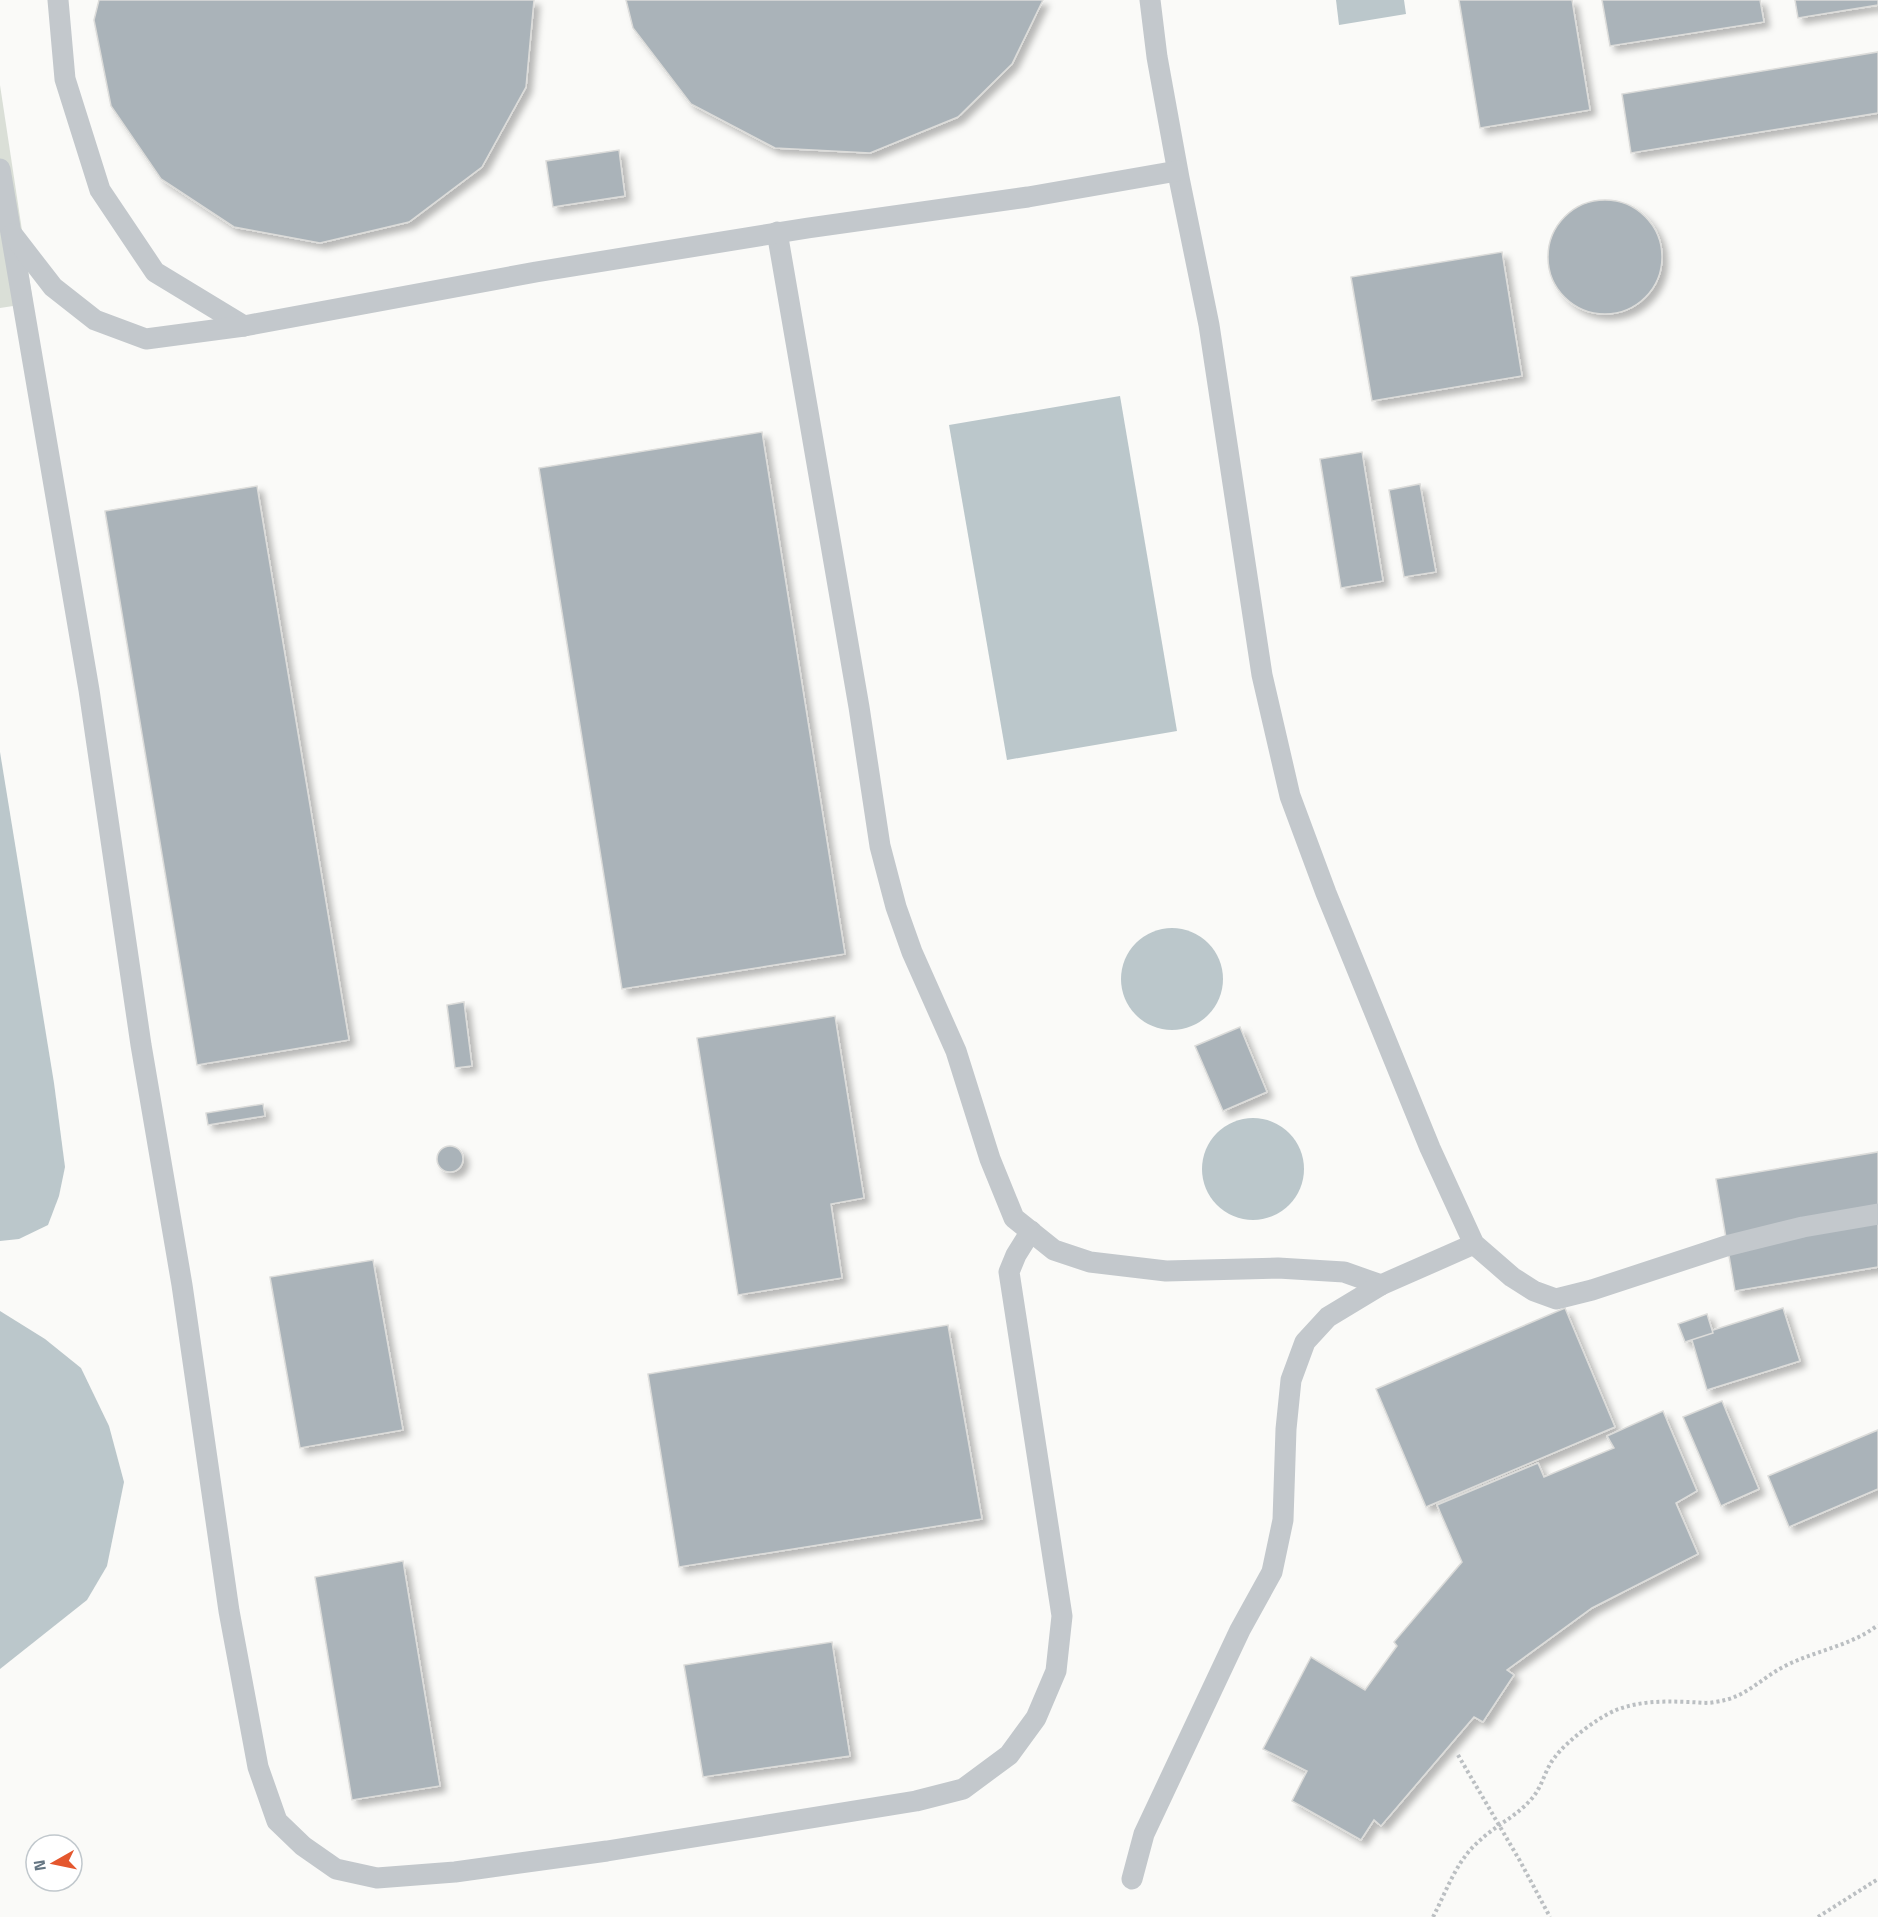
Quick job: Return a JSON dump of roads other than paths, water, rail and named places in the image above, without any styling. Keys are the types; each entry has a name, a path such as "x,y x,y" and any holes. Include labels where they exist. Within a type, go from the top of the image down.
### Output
{"lane":[{"path":"58,0 65,79 100,190 155,272 244,326"},
{"path":"1150,0 1157,57 1177,171 1209,325 1262,675 1290,796 1326,893 1430,1148 1474,1244 1512,1277 1534,1291 1556,1299 1592,1290 1726,1246 1803,1227 1878,1214"},
{"path":"0,169 89,690 141,1045 182,1285 229,1611 258,1767 277,1821 303,1846 336,1869 377,1878 455,1872 607,1851 916,1801 963,1789 1009,1755 1036,1718 1056,1671 1062,1616 1009,1272 1031,1231"},
{"path":"11,233 53,287 95,320 146,339 244,326 536,272 777,232 1028,197 1177,171"},
{"path":"777,232 859,707 880,846 896,907 912,952 956,1052 990,1159 1014,1218 1054,1250 1090,1262 1166,1271 1278,1268 1344,1272 1381,1285"},
{"path":"1132,1879 1144,1834 1240,1630 1272,1572 1283,1520 1286,1429 1291,1380 1305,1342 1328,1317 1381,1285 1474,1244"}]}
